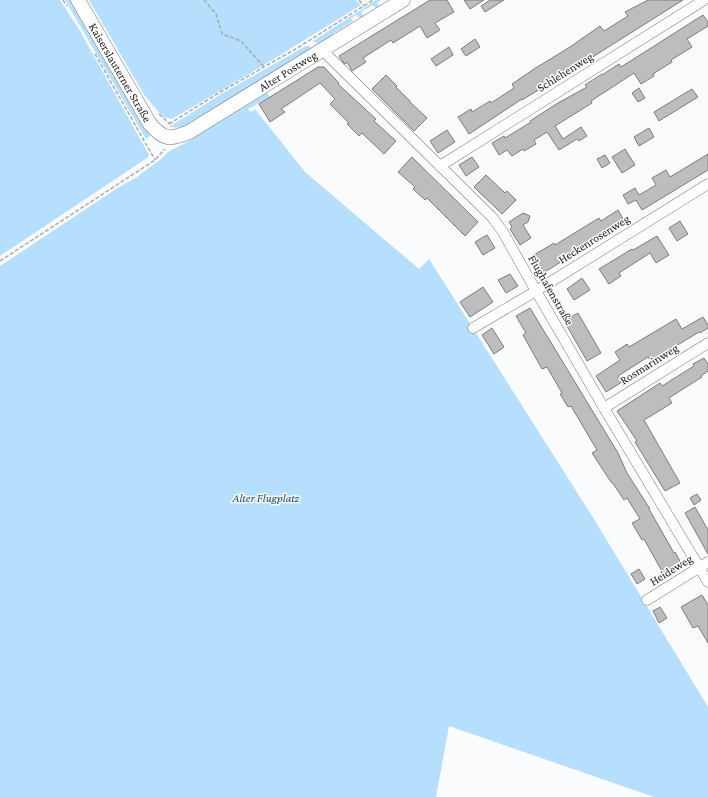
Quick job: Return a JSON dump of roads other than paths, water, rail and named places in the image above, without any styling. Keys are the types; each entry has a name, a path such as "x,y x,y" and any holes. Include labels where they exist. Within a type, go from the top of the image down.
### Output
{"main road":[{"name":"Alter Postweg","path":"163,135 178,136 189,132 403,0"},
{"name":"Kaiserslauterner Straße","path":"73,4 150,124 163,135"}],"street":[{"name":"Schlehenweg","path":"440,166 704,0"},
{"name":"Flughafenstraße","path":"322,50 492,217 503,232 604,408 704,565 708,582"},
{"name":"Heckenrosenweg","path":"473,328 536,291 708,184"},
{"name":"Rosmarinweg","path":"604,408 708,343"},
{"name":"Heideweg","path":"648,600 704,565"}],"park label":[{"name":"Alter Flugplatz","path":"266,498"}]}
